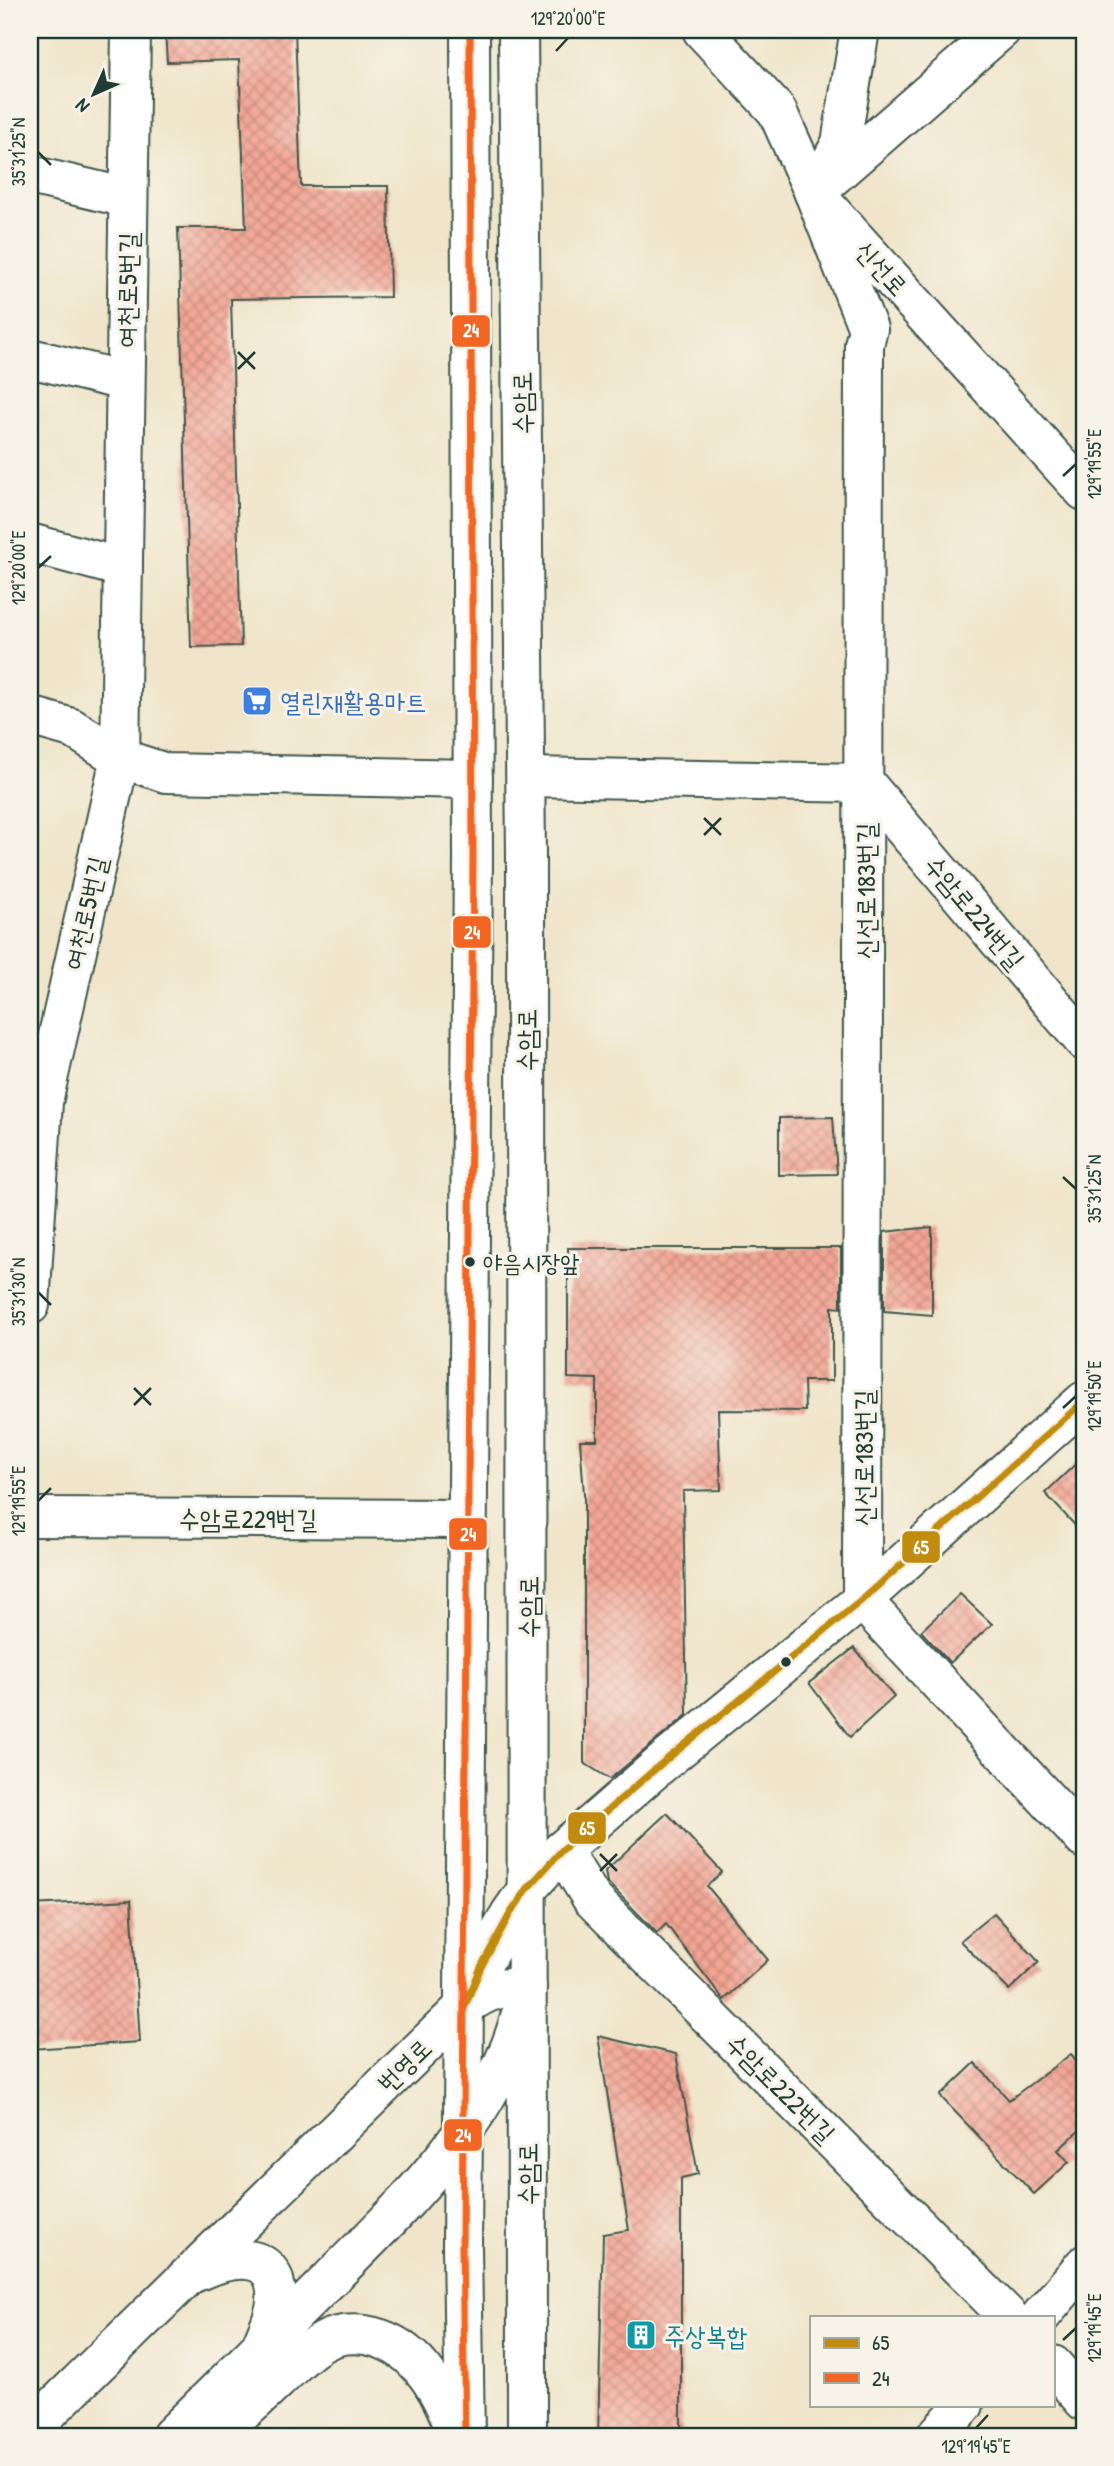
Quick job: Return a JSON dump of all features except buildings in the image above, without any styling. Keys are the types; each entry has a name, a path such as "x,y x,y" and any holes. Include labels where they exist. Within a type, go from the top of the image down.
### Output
{"main road":[{"name":"여천로5번길","path":"30,1305 43,1102 40,1068 120,758 131,30"},
{"name":"수암로","path":"465,2436 463,2133 472,779 470,30"},
{"name":"수암로","path":"518,30 526,777 527,2436"},
{"name":"신선로","path":"702,30 777,111 814,193 1084,491"},
{"path":"814,193 841,143 860,30"},
{"path":"814,193 1001,30"},
{"name":"여천로5번길","path":"30,175 128,198"},
{"name":"신선로183번길","path":"814,193 869,329 864,345 862,1600"},
{"name":"여천로5번길","path":"30,358 125,381"},
{"path":"30,543 123,568"},
{"path":"30,716 72,728 120,758 166,773 472,779"},
{"path":"526,777 865,783"},
{"name":"수암로224번길","path":"865,783 1084,1041"},
{"path":"465,2006 493,1942 528,1888 562,1850 660,1764 862,1600 1084,1401"},
{"name":"수암로229번길","path":"30,1517 467,1519"},
{"path":"862,1600 1084,1839"},
{"name":"수암로222번길","path":"562,1850 592,1899 1008,2316"},
{"name":"번영로","path":"30,2430 465,2006 500,1987 527,1987"},
{"path":"172,2436 411,2196 463,2133 496,2076 517,2028 527,1987"},
{"path":"189,2275 213,2263 238,2258 251,2259 268,2269 276,2286 276,2304 260,2349"},
{"path":"1041,2316 1084,2264"},
{"path":"213,2436 323,2342 339,2336 358,2334 390,2343 407,2353 423,2369 437,2388 457,2436"},
{"path":"1054,2366 1084,2401"},
{"path":"936,2436 963,2406"}],"transit line":[{"name":"24","path":"465,2436 462,2247 473,856 470,30"},
{"name":"65","path":"465,2006 481,1967 510,1914 528,1888 562,1850 661,1764 862,1600 1084,1401"}],"place":[{"name":"열린재활용마트","path":"257,701"},
{"name":"야음시장앞","path":"470,1262"},
{"name":"주상복합","path":"641,2335"}]}
